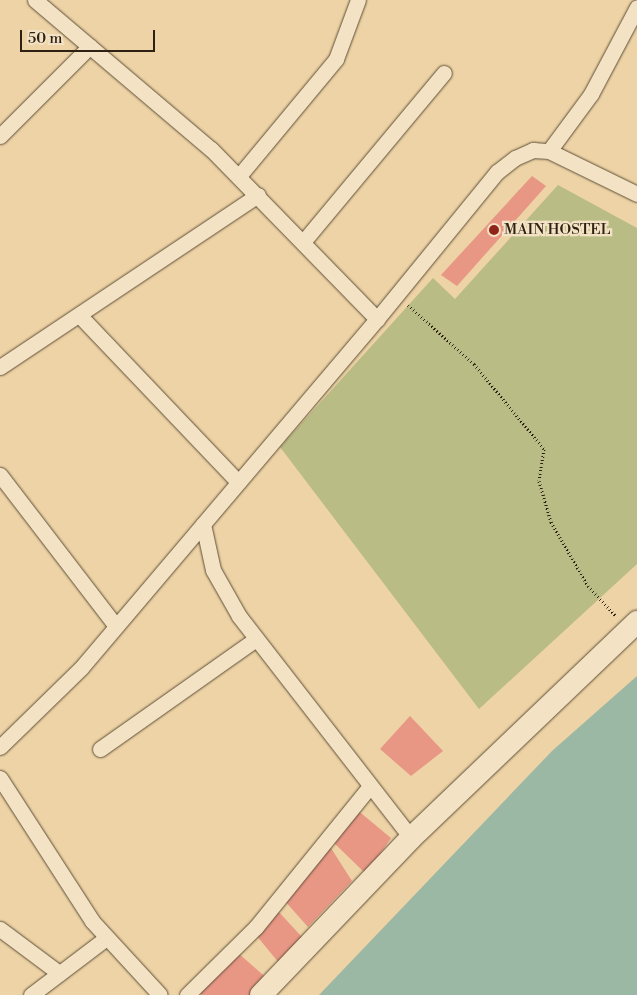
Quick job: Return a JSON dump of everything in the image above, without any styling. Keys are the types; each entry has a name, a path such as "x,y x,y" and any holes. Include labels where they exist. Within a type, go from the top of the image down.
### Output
{"street":[{"path":"36,0 239,176 377,319"},
{"path":"239,176 336,59 358,0"},
{"path":"549,151 591,94 637,7"},
{"path":"0,136 90,46"},
{"path":"303,242 444,73"},
{"path":"0,747 60,691 377,319 398,297 497,172 533,150 549,151 637,194"},
{"path":"0,367 81,317 258,195"},
{"path":"81,317 238,482"},
{"path":"0,475 116,626"},
{"path":"203,524 213,570 256,640 411,838"},
{"path":"261,995 411,838 633,626"},
{"path":"100,749 256,640"},
{"path":"0,778 106,938 160,995"},
{"path":"187,995 256,927 370,786"},
{"path":"0,929 59,974"},
{"path":"31,995 106,938"}],"path":[{"path":"398,297 436,327 524,420 544,449 539,480 551,522 588,586 633,626"}],"green space":[{"path":"558,185 637,228 637,564 479,709 280,447 433,278 455,299"}],"shaded area":[{"path":"637,676 637,995 319,995 552,751"}],"building":[{"name":"MAIN HOSTEL","path":"532,176 546,186 457,286 441,275"},
{"path":"410,716 443,751 411,776 380,749"},
{"path":"356,809 391,838 366,874 332,841"},
{"path":"329,845 352,881 308,927 283,899"},
{"path":"277,910 302,937 279,963 256,935"},
{"path":"238,953 270,981 255,995 202,995 199,992"}],"place":[{"name":"MAIN HOSTEL","path":"494,230"}]}
